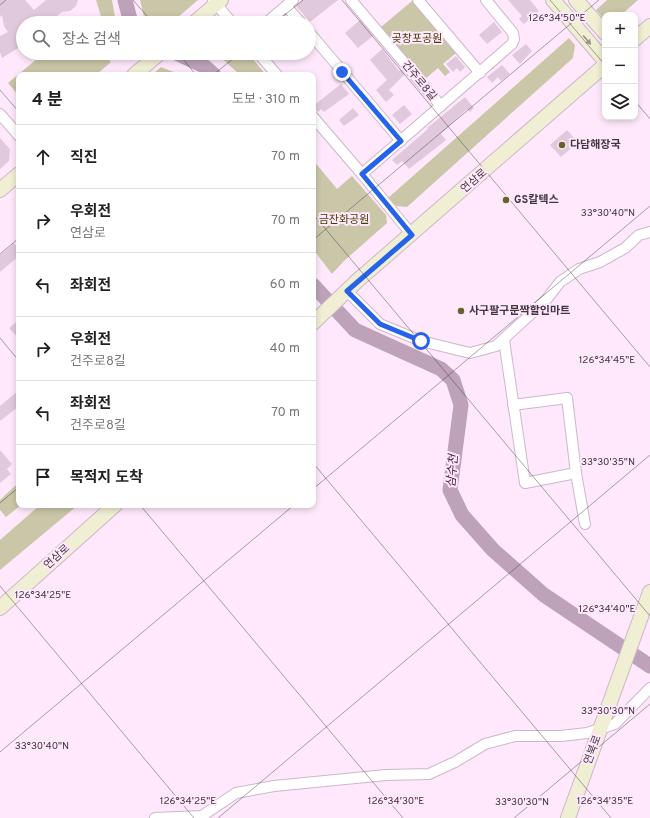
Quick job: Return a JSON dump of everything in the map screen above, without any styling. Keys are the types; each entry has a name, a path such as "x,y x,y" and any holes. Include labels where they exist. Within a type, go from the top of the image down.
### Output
{"main road":[{"path":"553,0 602,57"},
{"path":"576,0 602,30"},
{"path":"201,16 217,1"},
{"path":"638,36 650,26"},
{"path":"138,72 152,60"},
{"name":"연삼로","path":"316,320 602,68"},
{"path":"0,190 16,177"},
{"name":"연삼로","path":"0,608 112,508"},
{"name":"연북로","path":"568,818 650,592"}],"street":[{"name":"건주로8길","path":"351,0 441,106"},
{"path":"418,0 480,73"},
{"name":"건주로8길","path":"362,174 508,48 514,39 509,28 486,0"},
{"path":"217,1 227,16"},
{"path":"274,16 290,3 297,16"},
{"path":"316,40 401,141"},
{"path":"264,60 274,72"},
{"path":"0,114 16,133"},
{"path":"316,120 412,235"},
{"path":"345,293 380,324 421,341 470,353 496,346 504,340 546,300 560,282 579,269 600,262 625,248 639,235 650,232"},
{"path":"504,340 525,484 576,473"},
{"path":"513,405 567,398 576,473 585,524"},
{"path":"154,818 202,816 236,792 274,786 386,775 429,774 455,762 485,744 515,736 561,736 587,733 615,724 650,688"}],"green space":[{"path":"96,0 112,0 115,16 101,16"},
{"path":"140,0 198,0 179,16 144,16"},
{"path":"607,0 638,0 624,12 602,12 602,17 596,10"},
{"name":"곶창포공원","path":"412,1 456,53 443,64 450,72 445,76 438,68 425,79 381,27"},
{"path":"569,38 575,45 573,58 407,207 396,206 388,198"},
{"path":"36,60 109,60 111,62 99,72 21,72"},
{"path":"224,60 254,60 264,72 237,72"},
{"path":"161,67 174,72 155,72"},
{"path":"16,76 16,92 8,83"},
{"name":"금잔화공원","path":"316,164 337,189 352,176 386,215 387,223 344,261 332,274 316,253"},
{"path":"16,485 16,508 17,508 6,517 0,510 0,500"},
{"path":"37,508 74,508 0,570 0,540"}],"building":[{"path":"0,0 25,0 34,10 46,0 78,0 76,6 70,11 62,12 57,16 16,16 16,49 2,58 0,52 0,36 8,32 4,26 2,15 0,17"},
{"path":"302,0 338,0 316,17 316,16 305,16 296,6"},
{"path":"508,0 530,0 539,11 524,24 519,19 522,16"},
{"path":"360,20 373,36 358,48 345,33"},
{"path":"494,22 502,32 487,44 479,35"},
{"path":"526,44 532,51 520,64 512,55"},
{"path":"382,49 399,71 401,69 405,74 389,90 394,95 386,102 376,90 387,80 370,60"},
{"path":"456,56 465,67 460,72 457,68 453,72 446,64"},
{"path":"502,65 510,74 501,81 498,77 492,83 487,77"},
{"path":"341,84 349,94 324,112 321,109 318,112 316,110 316,104"},
{"path":"465,97 474,108 470,112 467,109 441,134 446,140 409,169 402,161 397,165 392,160 428,129 427,128"},
{"path":"404,105 412,114 400,124 392,115"},
{"path":"353,108 359,115 344,126 339,120"},
{"path":"567,130 578,142 561,157 550,145"},
{"path":"0,138 10,149 9,161 0,169"},
{"path":"14,243 16,245 16,259 0,272 0,255"},
{"path":"16,322 16,336 9,328"},
{"path":"16,393 16,408 0,421 0,406"},
{"path":"0,450 12,464 7,469 11,474 0,483"}],"waterway":[{"name":"삼수천","path":"125,0 129,16"},
{"name":"삼수천","path":"191,60 204,66 211,72"},
{"name":"삼수천","path":"316,288 355,330 441,369 453,380 461,405 450,490 462,515 493,550 544,595 650,666"}],"place":[{"name":"다담해장국","path":"562,145"},
{"name":"GS칼텍스","path":"506,200"},
{"name":"사구팔구문짝할인마트","path":"461,311"}],"route":[{"path":"342,72 401,141 362,174 412,235 347,291 380,324 421,341"}]}
